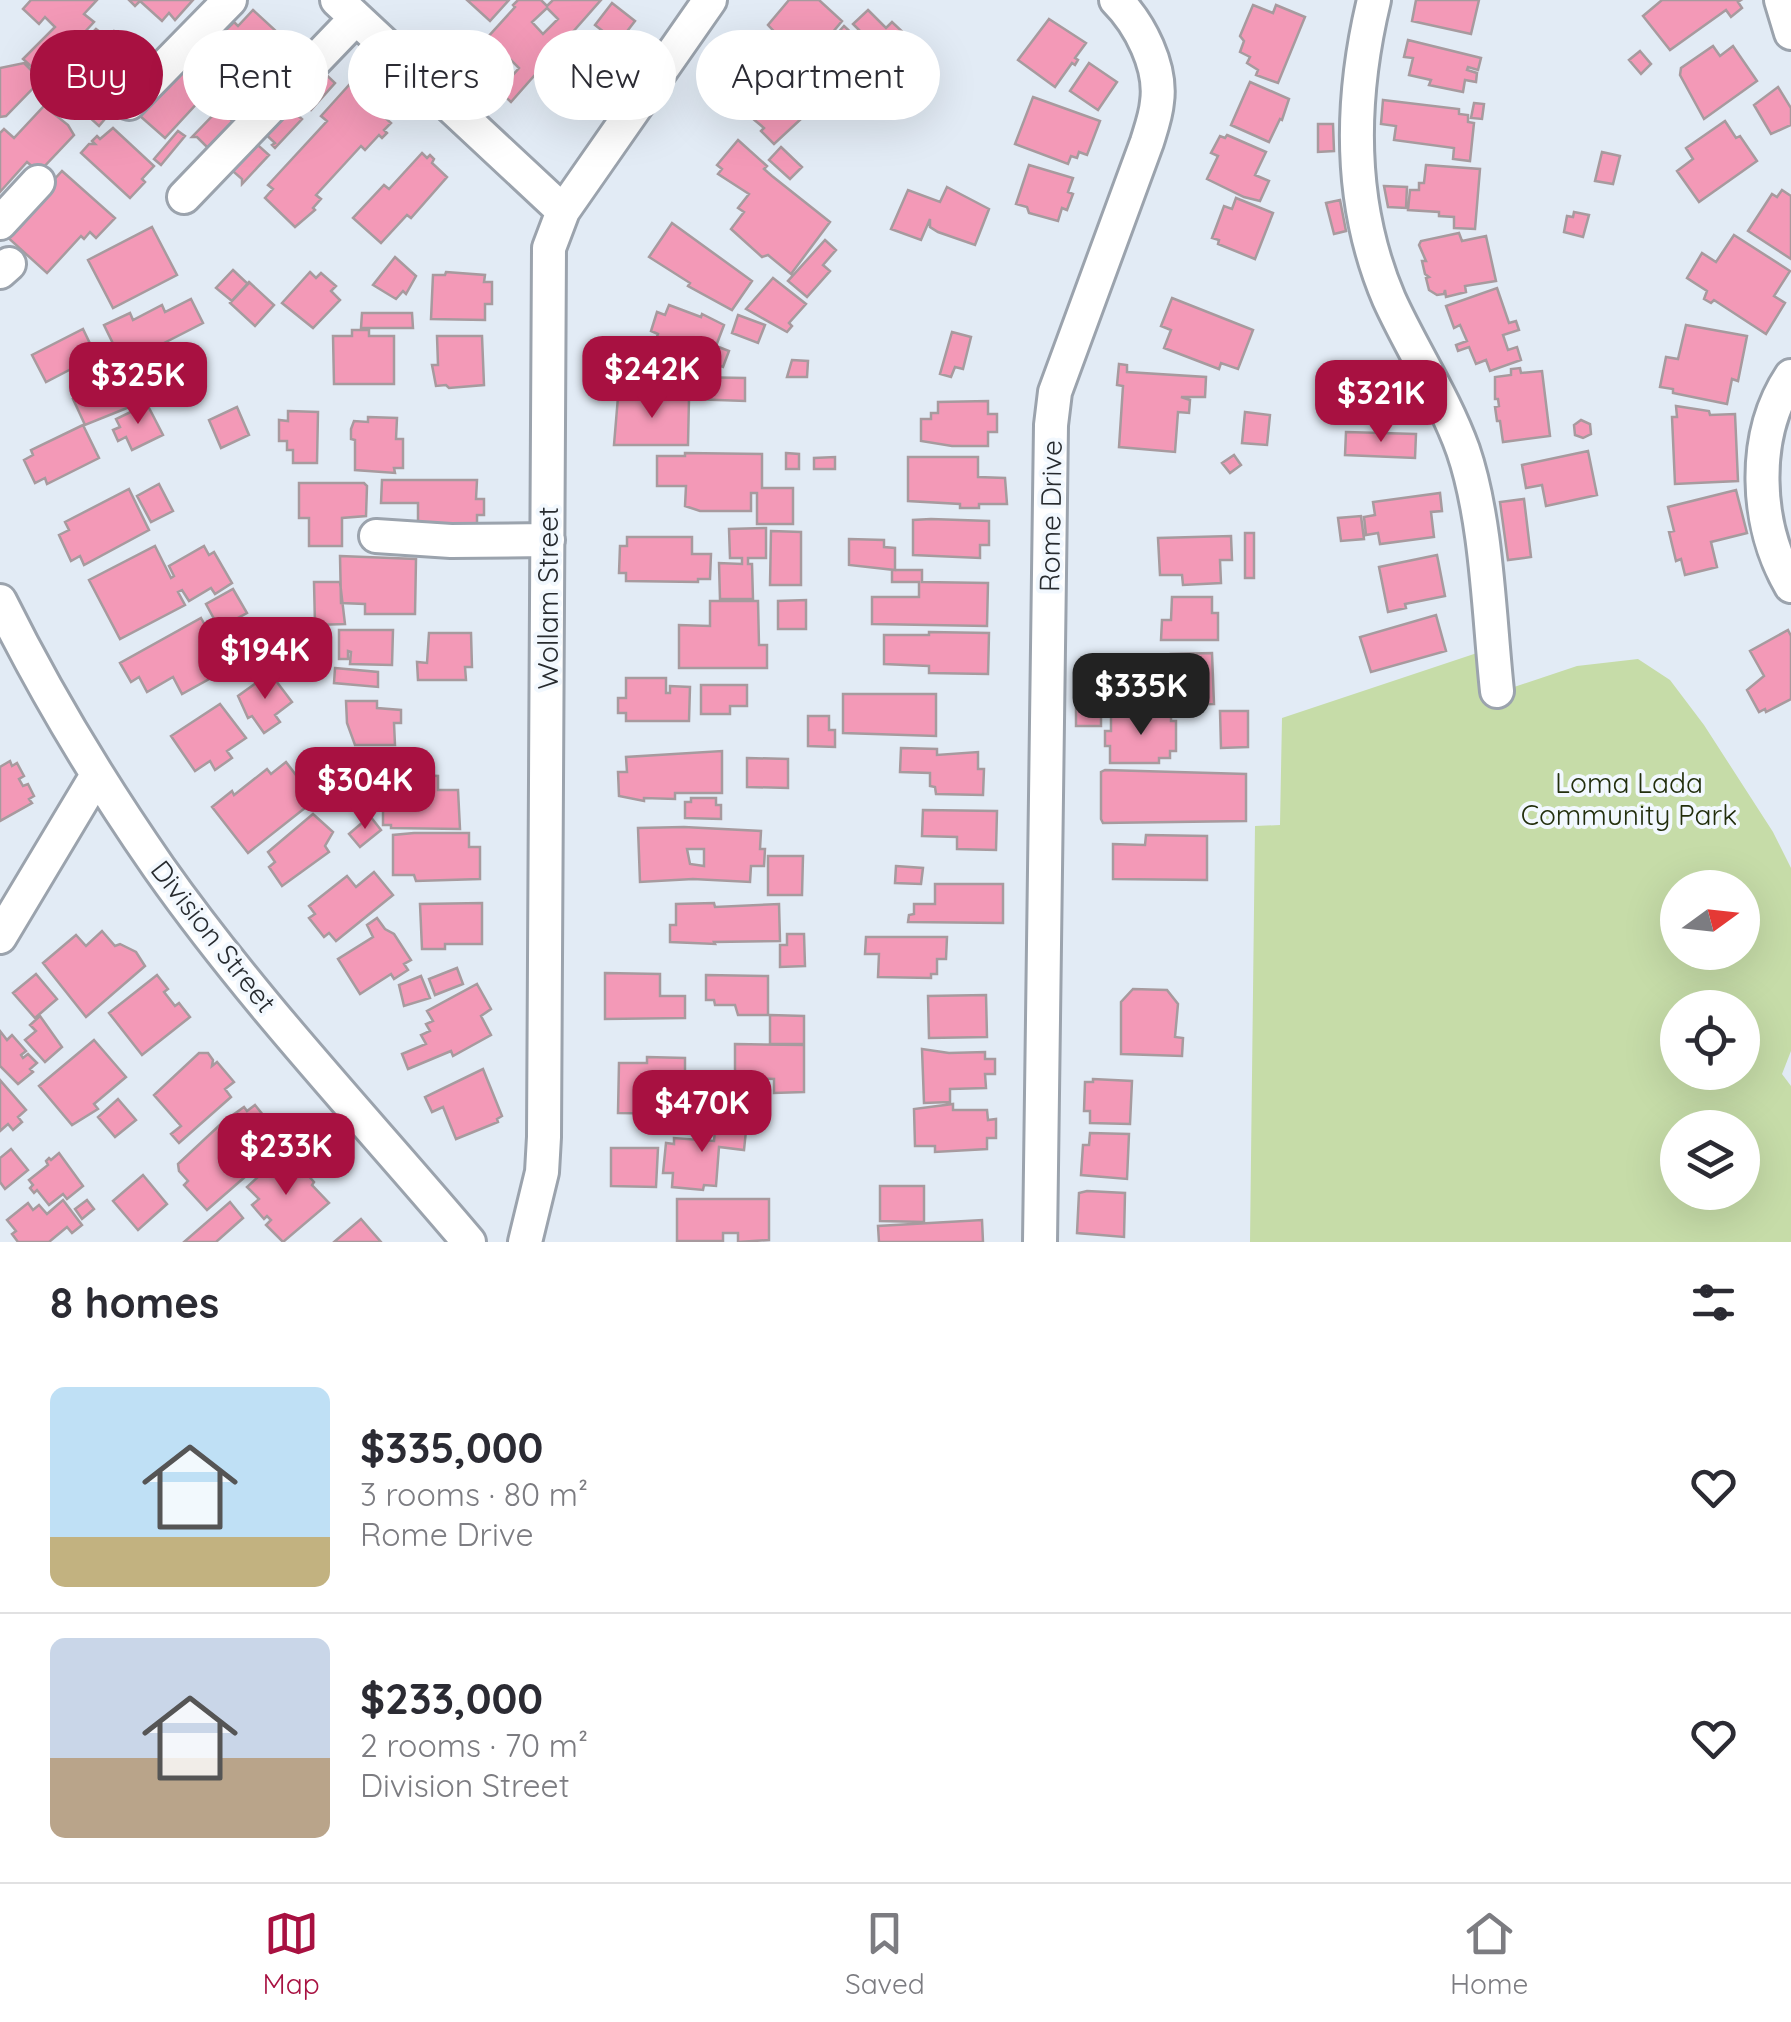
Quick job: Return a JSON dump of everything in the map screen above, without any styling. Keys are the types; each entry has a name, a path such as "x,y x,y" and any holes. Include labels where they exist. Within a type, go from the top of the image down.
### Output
{"street":[{"path":"206,0 128,92 230,0"},
{"name":"Wollam Street","path":"525,1242 542,1172 544,1138 550,248 563,211 710,0"},
{"name":"Rome Drive","path":"1040,1242 1051,425 1055,392 1066,358 1148,142 1158,99 1151,58 1131,15 1116,0"},
{"path":"1374,0 1360,57 1355,120 1358,183 1370,244 1388,296 1444,404 1464,453 1477,510 1497,691"},
{"path":"1780,0 1791,33"},
{"path":"184,197 347,9 563,211"},
{"path":"0,223 38,182"},
{"path":"1791,376 1771,419 1762,466 1763,502 1772,544 1791,586"},
{"path":"376,536 451,541 548,540"},
{"name":"Division Street","path":"0,601 97,775 160,870 232,964 470,1242"},
{"path":"0,937 97,775"}],"green space":[{"name":"Loma Lada Community Park","path":"1477,653 1487,696 1577,666 1638,659 1670,680 1773,832 1791,868 1791,1051 1782,1074 1791,1086 1791,1242 1250,1242 1255,826 1280,825 1282,718"}],"building":[{"path":"31,0 97,0 84,14 94,22 87,30 52,30 55,27 45,17 39,24 23,9"},
{"path":"129,0 193,0 175,20 169,13 162,21 140,1 135,6"},
{"path":"467,0 509,0 490,21"},
{"path":"518,0 541,0 547,6 553,0 601,0 575,30 547,30 558,19 547,8 532,22 539,30 534,30 534,76 514,99 514,74 519,68 514,63 514,30 494,30"},
{"path":"789,0 819,0 842,21 834,30 773,30 768,25"},
{"path":"1416,0 1479,0 1471,34 1412,21"},
{"path":"1662,0 1741,0 1738,2 1742,8 1731,17 1726,10 1670,50 1643,16"},
{"path":"612,3 635,21 628,30 601,30 595,25"},
{"path":"1253,5 1273,13 1276,5 1305,17 1278,83 1256,75 1258,70 1247,63 1250,57 1240,52 1244,41 1240,36"},
{"path":"253,10 275,30 226,30 234,22 238,26"},
{"path":"868,10 886,28 892,22 900,30 859,30 853,24"},
{"path":"1049,19 1086,43 1075,58 1075,65 1072,63 1055,87 1018,60"},
{"path":"1408,40 1481,58 1478,70 1467,70 1477,73 1476,82 1465,80 1463,92 1429,85 1431,80 1409,75 1413,58 1404,57"},
{"path":"1713,46 1720,56 1733,46 1757,81 1704,119 1680,75 1681,68"},
{"path":"1640,51 1651,64 1641,74 1629,60"},
{"path":"24,63 30,69 30,91 6,116 0,117 0,68"},
{"path":"1089,63 1117,82 1098,110 1070,91"},
{"path":"183,66 183,118 165,138 145,120 163,120 163,85"},
{"path":"1250,82 1289,99 1269,142 1231,125"},
{"path":"348,86 348,120 391,123 382,138 379,135 365,150 361,146 316,195 321,199 315,210 295,227 265,198 273,189 268,185 328,120 328,108"},
{"path":"1778,87 1791,108 1791,125 1771,134 1754,105"},
{"path":"1033,97 1100,121 1087,155 1079,152 1077,158 1071,156 1068,164 1015,144"},
{"path":"1383,100 1459,109 1459,114 1468,115 1468,122 1474,123 1470,161 1453,159 1454,148 1394,140 1396,126 1381,124"},
{"path":"1474,103 1484,104 1482,119 1471,118"},
{"path":"31,120 62,120 74,135 39,172 27,162 0,192 0,133 4,129 14,138"},
{"path":"208,120 231,120 237,125 212,152 192,137"},
{"path":"268,120 301,120 275,148 275,143 260,129"},
{"path":"754,120 800,120 774,144 761,131 764,128"},
{"path":"1725,121 1757,161 1699,202 1677,171 1693,159 1686,148"},
{"path":"1318,124 1333,124 1334,151 1318,152"},
{"path":"113,128 154,166 130,198 81,153 89,144 95,144 92,141 97,136 100,139"},
{"path":"178,131 185,136 161,165 154,159"},
{"path":"1227,135 1266,152 1255,175 1269,181 1260,201 1207,179 1218,156 1211,153 1220,136"},
{"path":"251,139 269,155 242,184 242,179 227,166"},
{"path":"738,140 767,166 764,169 830,222 791,274 768,255 762,257 731,229 744,212 738,208 749,194 718,174 722,169 717,165"},
{"path":"781,147 802,167 790,179 769,160"},
{"path":"1602,152 1620,156 1613,184 1595,181"},
{"path":"422,153 427,158 430,155 432,163 447,177 411,218 407,215 381,243 353,218 384,185 389,189"},
{"path":"1029,165 1073,178 1068,192 1073,194 1058,221 1029,213 1027,207 1016,204"},
{"path":"1426,165 1480,169 1475,229 1454,228 1454,217 1439,216 1439,212 1408,210 1410,190 1419,190 1419,183 1424,183"},
{"path":"62,171 115,218 96,238 90,232 84,239 81,236 47,273 4,234"},
{"path":"1384,186 1407,187 1406,208 1388,207"},
{"path":"947,187 989,209 975,245 938,232 930,227 930,219 921,240 891,229 908,190 940,202"},
{"path":"1782,190 1791,196 1791,259 1748,231 1772,194 1777,197"},
{"path":"1236,198 1273,213 1255,259 1212,238 1224,206 1232,209"},
{"path":"1340,200 1346,231 1334,234 1326,203"},
{"path":"1574,212 1589,215 1583,237 1564,232 1567,216 1573,217"},
{"path":"672,223 752,281 732,310 688,286 690,283 649,257"},
{"path":"152,227 177,275 113,308 88,260"},
{"path":"1459,233 1462,241 1486,236 1496,281 1465,286 1466,292 1446,297 1445,290 1437,295 1429,290 1429,277 1422,261 1426,261 1419,245 1421,241"},
{"path":"1734,235 1790,271 1774,296 1785,303 1766,334 1714,300 1711,303 1704,299 1707,291 1687,278 1702,253 1716,262"},
{"path":"825,240 836,250 823,265 830,271 807,297 788,281"},
{"path":"395,257 416,276 406,294 403,291 396,299 373,285"},
{"path":"233,270 248,284 232,301 216,288"},
{"path":"310,272 316,278 321,273 336,286 331,291 340,300 313,328 282,303"},
{"path":"433,275 485,275 484,282 492,282 492,304 485,304 485,320 431,319"},
{"path":"773,278 806,304 789,323 792,326 787,332 746,309"},
{"path":"249,282 274,305 255,326 230,303"},
{"path":"1497,288 1509,323 1516,321 1519,330 1503,335 1508,350 1517,347 1521,360 1490,371 1486,360 1476,364 1469,347 1458,351 1456,345 1467,341 1460,325 1454,328 1446,306"},
{"path":"1172,298 1253,330 1238,369 1221,363 1219,369 1164,348 1171,330 1161,326"},
{"path":"191,299 203,323 123,364 104,325 130,313 133,320 162,305 165,312"},
{"path":"669,305 724,325 716,346 729,351 723,367 655,342 658,334 651,331 657,312 665,315"},
{"path":"362,313 412,313 413,328 361,328"},
{"path":"738,315 765,325 758,343 732,333"},
{"path":"1686,325 1747,336 1738,381 1732,379 1727,404 1660,387 1666,357 1678,359"},
{"path":"83,329 96,356 46,382 32,355"},
{"path":"352,330 369,330 369,336 394,336 394,384 334,384 333,336 352,336"},
{"path":"952,332 971,337 963,369 955,367 951,377 940,374"},
{"path":"437,336 482,336 484,385 436,386 432,365 438,365"},
{"path":"792,360 808,361 807,377 787,377"},
{"path":"1119,364 1127,365 1127,372 1206,377 1205,397 1181,397 1190,400 1189,413 1178,412 1175,452 1119,447 1123,386 1117,385"},
{"path":"1520,368 1521,373 1542,371 1550,436 1503,442 1495,407 1499,406 1495,399 1495,377 1511,375 1511,369"},
{"path":"692,377 745,378 745,401 691,399"},
{"path":"115,381 127,408 85,425 73,399"},
{"path":"618,397 689,398 688,445 614,445"},
{"path":"988,401 988,414 997,414 997,432 988,432 988,446 921,441 921,419 931,419 931,413 938,413 938,402"},
{"path":"147,404 163,435 132,450 126,437 118,441 113,430 120,427 116,419"},
{"path":"1676,406 1709,411 1710,415 1735,414 1738,481 1675,484 1672,417 1677,417"},
{"path":"237,407 249,435 221,448 209,420"},
{"path":"288,411 318,412 317,463 293,463 293,450 287,450 287,441 279,441 279,420 288,421"},
{"path":"1245,412 1270,415 1267,445 1242,443"},
{"path":"368,417 397,418 396,439 403,439 403,468 394,468 395,473 355,470 351,429 354,421 368,422"},
{"path":"1581,420 1590,424 1591,434 1583,438 1575,435 1574,425"},
{"path":"83,425 99,458 47,484 45,478 35,483 24,460 33,455 31,450"},
{"path":"1346,432 1416,434 1415,458 1345,455"},
{"path":"1588,451 1597,495 1546,506 1542,485 1526,488 1522,465"},
{"path":"786,453 799,454 799,469 786,469"},
{"path":"762,454 762,488 793,488 793,524 757,524 757,493 751,493 751,511 700,511 685,506 686,486 657,486 657,456"},
{"path":"1234,455 1241,465 1230,473 1222,463"},
{"path":"835,457 835,469 814,469 814,458"},
{"path":"908,457 978,457 978,477 1005,478 1007,504 960,508 960,504 908,501"},
{"path":"382,480 477,480 476,499 484,499 484,515 477,515 477,537 418,526 418,503 381,503"},
{"path":"299,483 367,486 366,516 342,518 342,546 309,546 309,518 299,518"},
{"path":"159,484 173,511 151,522 137,496"},
{"path":"129,489 149,530 84,565 80,556 71,561 59,535 69,530 65,522"},
{"path":"1736,490 1747,533 1711,542 1717,567 1685,575 1681,559 1676,561 1668,507"},
{"path":"1440,493 1442,511 1431,512 1434,537 1380,544 1378,533 1366,535 1364,517 1375,515 1373,502"},
{"path":"1524,499 1531,557 1508,560 1500,502"},
{"path":"1361,516 1364,539 1341,541 1338,518"},
{"path":"913,520 989,521 989,545 980,545 980,558 913,555"},
{"path":"766,528 766,558 748,558 748,564 752,564 753,599 720,599 719,563 742,564 742,558 730,558 729,529"},
{"path":"771,531 801,532 801,585 770,585"},
{"path":"1245,533 1254,533 1254,578 1245,578"},
{"path":"1231,536 1232,560 1220,560 1221,583 1183,585 1182,575 1160,575 1158,538"},
{"path":"627,537 692,537 692,554 711,554 710,579 626,581 626,573 619,573 620,546 627,546"},
{"path":"849,539 884,540 884,547 895,548 895,570 849,565"},
{"path":"155,546 171,578 174,576 169,566 204,546 209,555 214,552 232,583 215,594 211,588 189,601 182,590 178,592 185,605 120,639 89,580"},
{"path":"1437,555 1445,596 1405,604 1406,608 1388,612 1379,567"},
{"path":"340,556 416,559 415,614 365,614 365,604 341,603"},
{"path":"892,570 922,570 922,582 988,583 987,626 872,624 872,597 919,597 919,582 892,582"},
{"path":"314,582 340,582 345,624 315,625"},
{"path":"233,589 247,613 219,628 206,604"},
{"path":"1172,597 1212,597 1212,613 1218,613 1218,640 1161,640 1162,620 1171,620"},
{"path":"806,600 806,629 778,629 778,601"},
{"path":"710,601 758,601 759,645 767,645 767,668 679,668 679,625 710,626"},
{"path":"1436,615 1446,651 1371,672 1360,637"},
{"path":"201,618 229,668 182,694 173,677 147,692 139,677 131,682 120,663"},
{"path":"339,630 393,630 392,665 350,664 348,651 348,659 339,659"},
{"path":"1788,630 1791,699 1759,712 1747,690 1764,676 1750,651"},
{"path":"311,631 325,659 294,675 280,648"},
{"path":"429,633 471,633 472,667 465,667 466,680 418,680 417,662 427,663"},
{"path":"989,633 988,674 929,673 929,666 884,664 884,635"},
{"path":"1212,653 1214,704 1163,705 1162,660 1172,660 1171,654"},
{"path":"335,668 378,672 378,687 334,683"},
{"path":"270,673 292,702 275,715 280,722 264,733 252,716 248,718 238,696"},
{"path":"626,678 666,678 666,693 670,693 670,686 690,687 689,721 626,721 626,713 618,713 618,698 626,698"},
{"path":"701,685 747,685 747,706 730,706 730,714 701,714"},
{"path":"1077,689 1101,689 1101,706 1077,707"},
{"path":"843,694 936,694 936,736 843,733"},
{"path":"346,701 377,701 377,708 401,710 401,723 394,723 395,745 355,745 347,723"},
{"path":"220,704 246,738 227,751 232,758 215,770 210,761 195,771 171,736"},
{"path":"1076,708 1101,709 1101,726 1076,726"},
{"path":"1220,711 1248,711 1248,747 1221,748"},
{"path":"1111,714 1171,714 1171,721 1176,721 1176,751 1170,751 1170,758 1159,758 1159,763 1110,763 1105,731 1111,731"},
{"path":"808,716 829,716 829,730 835,730 835,747 808,746"},
{"path":"901,748 937,749 937,755 978,752 978,769 984,769 983,795 936,794 935,787 930,786 930,773 900,772"},
{"path":"722,751 722,793 675,793 675,799 644,801 619,796 618,772 627,772 626,757"},
{"path":"404,753 404,771 361,771 361,754"},
{"path":"747,758 788,759 788,788 747,787"},
{"path":"10,761 12,766 17,763 24,776 19,779 23,786 28,784 34,796 29,799 32,803 0,821 0,767"},
{"path":"286,762 315,800 248,853 212,807 267,769 271,774"},
{"path":"365,772 438,776 438,790 458,790 460,829 383,825 383,808 375,808"},
{"path":"1101,772 1246,774 1246,821 1103,823"},
{"path":"691,798 716,798 716,805 721,805 721,819 685,818 685,802 691,802"},
{"path":"923,810 997,811 996,850 957,849 957,837 922,836"},
{"path":"313,814 333,832 325,846 329,852 282,886 269,867 275,862 268,852"},
{"path":"370,816 381,830 360,847 349,834"},
{"path":"638,828 761,831 764,866 751,866 750,882 640,882","holes":["687,849 704,849 704,866 690,864"]},
{"path":"469,833 469,847 480,847 480,879 416,881 414,875 393,875 393,835"},
{"path":"1146,835 1207,836 1207,880 1113,879 1113,844 1145,845"},
{"path":"768,856 803,856 802,895 768,895"},
{"path":"896,866 923,868 921,884 895,883"},
{"path":"374,872 393,895 336,941 329,933 324,937 309,918 315,914 309,906 347,876 356,887"},
{"path":"935,884 1003,884 1003,923 908,922 909,915 914,914 914,904 935,904"},
{"path":"482,903 482,944 445,944 445,949 422,949 420,904"},
{"path":"714,903 715,907 779,904 780,941 670,942 670,925 676,925 676,904"},
{"path":"377,918 394,934 411,960 404,964 408,970 394,979 391,974 360,994 338,959 373,937 367,925"},
{"path":"102,931 115,946 120,944 136,952 145,966 86,1017 43,963 76,935 86,946"},
{"path":"787,934 804,934 805,966 780,967 780,945 787,945"},
{"path":"866,937 947,937 946,959 937,959 937,974 931,974 931,978 878,977 879,954 865,954"},
{"path":"457,968 463,984 435,995 429,979"},
{"path":"605,973 660,974 660,996 685,996 685,1018 605,1019"},
{"path":"36,974 57,999 35,1018 13,993"},
{"path":"157,975 175,1006 179,1003 190,1017 142,1055 109,1013"},
{"path":"706,975 768,976 768,1015 738,1015 735,1005 715,1005 714,1000 706,1000"},
{"path":"421,976 430,998 404,1006 399,985"},
{"path":"477,984 491,1009 481,1016 491,1035 453,1056 451,1051 408,1069 402,1054 426,1044 421,1035 430,1031 426,1024 433,1021 427,1011"},
{"path":"1133,989 1167,990 1178,1004 1175,1037 1183,1038 1182,1056 1121,1054 1121,1002"},
{"path":"986,995 987,1037 929,1038 928,996"},
{"path":"770,1015 804,1016 804,1044 770,1044"},
{"path":"40,1016 62,1047 45,1062 25,1040 36,1031 30,1025"},
{"path":"0,1031 7,1040 12,1035 26,1051 21,1055 23,1058 28,1054 37,1063 30,1069 33,1072 18,1084 0,1066"},
{"path":"94,1040 126,1077 94,1104 98,1109 72,1125 39,1086"},
{"path":"735,1044 804,1045 804,1092 774,1093 774,1079 735,1077"},
{"path":"922,1049 985,1052 985,1059 995,1059 995,1074 985,1074 986,1088 950,1089 950,1102 924,1103"},
{"path":"199,1053 208,1053 212,1066 217,1062 234,1082 225,1089 231,1097 179,1143 171,1134 181,1126 154,1095"},
{"path":"647,1057 685,1058 685,1083 704,1086 704,1105 717,1105 717,1116 681,1118 681,1114 618,1113 619,1063 647,1063"},
{"path":"483,1069 502,1116 498,1122 456,1139 443,1107 432,1112 425,1097"},
{"path":"0,1080 26,1110 18,1117 22,1122 13,1130 8,1124 0,1131"},
{"path":"1132,1081 1130,1124 1090,1123 1090,1111 1084,1111 1085,1082"},
{"path":"118,1099 136,1120 115,1137 98,1117"},
{"path":"953,1104 953,1110 987,1110 988,1120 996,1119 996,1138 987,1138 987,1149 935,1152 935,1146 915,1146 914,1109"},
{"path":"255,1105 285,1142 207,1210 184,1185 188,1181 178,1164 223,1122 244,1107 247,1111"},
{"path":"716,1119 747,1121 744,1150 719,1147 716,1186 704,1185 703,1190 672,1187 673,1173 663,1173 666,1143 674,1144 674,1138 714,1141"},
{"path":"1090,1133 1129,1134 1127,1179 1081,1175 1083,1145 1089,1145"},
{"path":"611,1148 658,1148 656,1187 611,1186"},
{"path":"11,1149 28,1170 5,1189 0,1182 0,1158"},
{"path":"59,1153 83,1186 67,1199 63,1194 49,1205 37,1190 34,1193 30,1188 33,1185 29,1180"},
{"path":"282,1155 302,1174 305,1172 329,1203 283,1242 266,1225 271,1220 267,1216 264,1219 252,1205 259,1199 247,1187"},
{"path":"143,1175 167,1204 138,1230 113,1201"},
{"path":"880,1186 924,1186 924,1222 880,1221"},
{"path":"1079,1193 1125,1193 1124,1237 1077,1233"},
{"path":"677,1199 769,1199 769,1240 738,1242 738,1233 723,1233 723,1241 677,1241"},
{"path":"63,1200 82,1225 72,1233 67,1227 49,1242 18,1242 12,1234 16,1231 7,1220 28,1203 33,1210 39,1205 47,1214"},
{"path":"87,1200 94,1209 82,1219 75,1209"},
{"path":"230,1202 243,1218 216,1242 184,1242"},
{"path":"361,1219 381,1242 334,1242"},
{"path":"982,1220 983,1242 879,1242 878,1226"}]}
